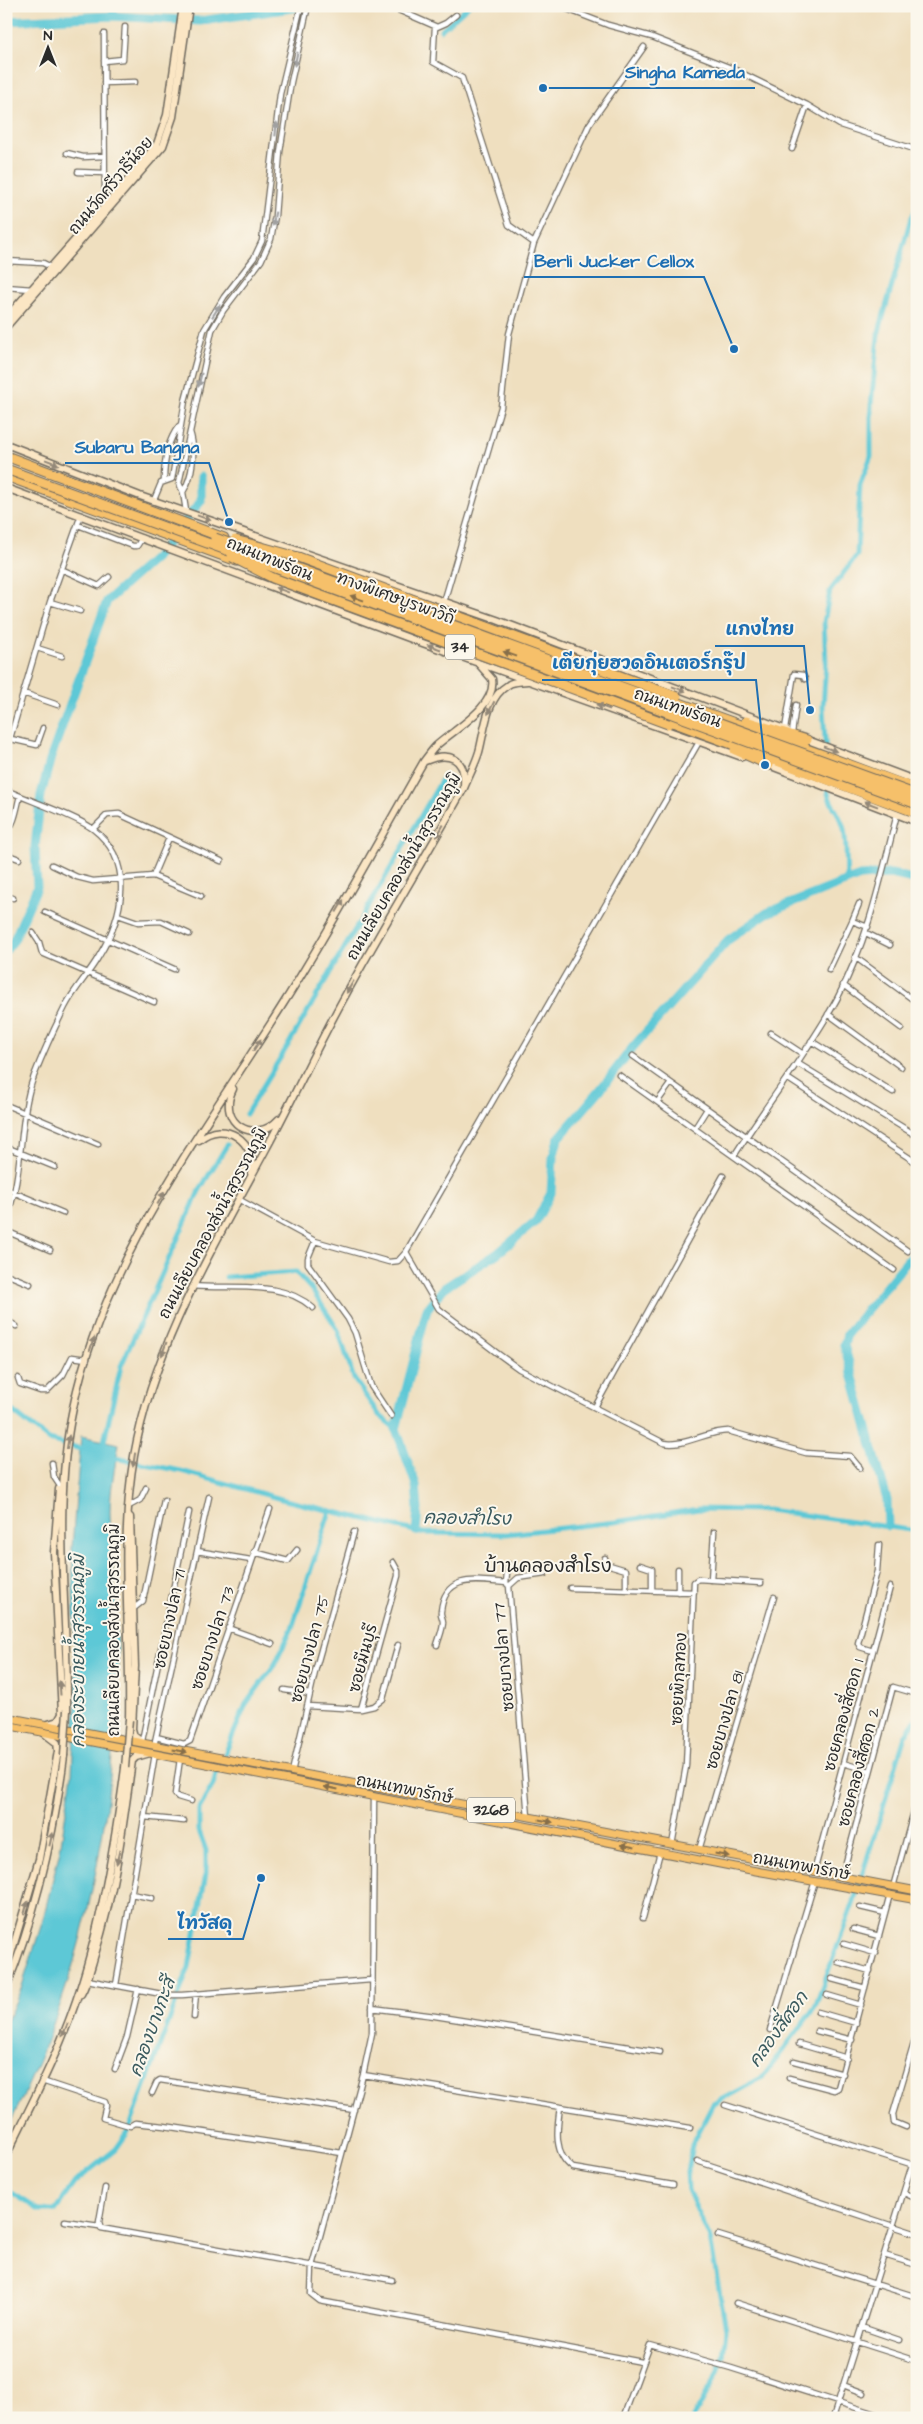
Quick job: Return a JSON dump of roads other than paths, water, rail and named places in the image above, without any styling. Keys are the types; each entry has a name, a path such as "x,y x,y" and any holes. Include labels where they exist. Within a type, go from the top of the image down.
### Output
{"highway":[{"name":"ถนนเทพรัตน","path":"6,456 298,565 917,789"},
{"name":"ทางพิเศษบูรพาวิถี","path":"6,460 214,541 917,804"},
{"name":"ทางพิเศษบูรพาวิถี","path":"6,469 214,541 917,795"},
{"name":"ถนนเทพรัตน","path":"6,476 213,552 418,633 722,739 917,813"},
{"path":"214,541 253,544 298,557 677,697 808,740"},
{"path":"214,541 273,578 722,743 769,765"},
{"path":"528,671 536,651"}],"main road":[{"name":"ถนนวัดศรีวารีน้อย","path":"7,316 127,181 161,136 167,115 186,8"},
{"name":"ถนนวัดศรีวารีน้อย","path":"6,327 162,146 173,117 183,27"},
{"name":"ถนนเทพรัตน","path":"6,444 154,500 444,602 784,729 808,740 917,781"},
{"name":"ถนนเทพรัตน","path":"6,488 527,681 769,765 917,822"},
{"name":"ถนนเทพรัตน","path":"288,547 298,565"},
{"name":"ถนนเลียบคลองส่งน้ำสุวรรณภูมิ","path":"6,1988 30,1920 57,1813 64,1756 68,1658 61,1554 62,1477 73,1408 100,1320 131,1251 191,1148 286,1000 424,761 435,747 476,714 491,694 492,679 477,662"},
{"name":"ถนนเลียบคลองส่งน้ำสุวรรณภูมิ","path":"6,2156 42,2081 76,2001 94,1933 117,1827 125,1768 130,1679 125,1551 128,1501 141,1426 168,1338 238,1199 249,1182 346,994 464,788 474,767 486,719 491,707 500,691 507,685 527,681"},
{"path":"424,761 445,755 456,760 463,771 464,788"},
{"path":"246,1062 228,1097 228,1110 235,1122 247,1130 262,1130 274,1125 286,1110"},
{"path":"191,1148 210,1133 228,1132 237,1135 247,1145 252,1156 249,1182"},
{"path":"6,1971 39,1859 58,1751 57,1743 44,1729 58,1721 62,1714 54,1552 56,1513 62,1477"},
{"path":"76,2001 87,1980 102,1932 122,1840 132,1761 153,1749 134,1736 132,1729 135,1700 128,1501"},
{"name":"ถนนเทพารักษ์","path":"6,1717 58,1732 292,1772 842,1877 890,1894 917,1900"},
{"name":"ถนนเทพารักษ์","path":"6,1725 44,1729"},
{"name":"ถนนเทพารักษ์","path":"153,1749 180,1759 815,1881 848,1887 894,1887 917,1891"},
{"path":"566,1834 567,1825"}],"street":[{"path":"389,6 435,29"},
{"path":"559,6 608,25 652,37 731,68 807,104 840,124 917,150"},
{"path":"916,6 917,11"},
{"path":"172,479 180,425 204,330 224,297 254,258 262,241 280,94 300,9"},
{"path":"179,484 189,430 212,330 267,251 275,216 280,152 291,82 308,9"},
{"path":"435,29 444,25 456,15"},
{"path":"104,61 123,59 125,27"},
{"path":"435,29 433,62 462,78 509,224 534,243"},
{"path":"104,34 105,206"},
{"path":"444,602 501,407 509,334 534,243 589,125 644,47"},
{"path":"104,83 135,82"},
{"path":"792,149 807,104"},
{"path":"274,151 280,152"},
{"path":"67,153 83,156 104,156"},
{"path":"78,172 104,173"},
{"path":"6,261 43,263 51,267"},
{"path":"6,287 33,289"},
{"path":"197,357 205,359"},
{"path":"154,500 158,488 164,481 168,450 174,432 180,425"},
{"path":"183,492 191,477 192,440 189,430"},
{"path":"164,481 172,479 179,484 183,492 186,511"},
{"path":"6,752 50,602 81,516"},
{"path":"78,525 133,546 137,546 142,538"},
{"path":"61,569 99,586 109,576"},
{"path":"50,602 80,611"},
{"path":"36,648 62,656"},
{"path":"784,729 794,674 803,675 805,679"},
{"path":"23,693 58,704"},
{"path":"792,733 796,704"},
{"path":"11,738 37,745 43,728"},
{"path":"238,1199 315,1241 389,1262 398,1260 406,1252 699,742"},
{"path":"6,790 93,829 111,849 118,863 122,880 118,914 108,940 65,1007 30,1087 14,1193 6,1218"},
{"path":"6,831 10,829 20,796"},
{"path":"93,829 107,815 115,813 221,861"},
{"path":"734,1156 797,1063 828,1014 843,985 867,930 897,814"},
{"path":"153,876 169,838"},
{"path":"6,854 19,859"},
{"path":"52,865 84,879 122,880 153,876 201,896"},
{"path":"6,896 13,898"},
{"path":"829,970 859,904"},
{"path":"45,912 174,969"},
{"path":"118,914 138,922 161,921 189,934"},
{"path":"852,921 890,945"},
{"path":"33,933 39,942 42,953 154,1002"},
{"path":"855,957 915,1001"},
{"path":"843,985 901,1028"},
{"path":"828,1014 901,1067"},
{"path":"770,1033 802,1054"},
{"path":"811,1041 893,1092"},
{"path":"632,1056 908,1251"},
{"path":"797,1063 917,1136"},
{"path":"619,1075 894,1270"},
{"path":"787,1078 917,1163"},
{"path":"658,1101 671,1083"},
{"path":"6,1105 98,1144"},
{"path":"694,1128 707,1109"},
{"path":"6,1147 55,1168"},
{"path":"595,1407 722,1176"},
{"path":"6,1189 63,1213"},
{"path":"6,1231 50,1250"},
{"path":"315,1241 308,1258 308,1264 348,1319 355,1333 371,1386 391,1416"},
{"path":"406,1252 428,1287 439,1309 519,1369 664,1444 672,1444 717,1432 728,1432 806,1453 850,1456 860,1468"},
{"path":"6,1274 30,1284"},
{"path":"193,1286 260,1288 287,1293 301,1298 313,1308"},
{"path":"6,1320 16,1326"},
{"path":"18,1378 20,1384 40,1391 48,1391 58,1383 72,1357 87,1359"},
{"path":"52,1463 54,1476 60,1486"},
{"path":"128,1501 140,1500 146,1488"},
{"name":"ซอยบางปลา 71","path":"116,1985 144,1817 153,1749 209,1497"},
{"path":"133,1609 143,1601 164,1500"},
{"name":"ซอยบางปลา 73","path":"156,1737 184,1744 190,1741 270,1509"},
{"path":"142,1741 189,1512"},
{"name":"ซอยบางปลา 75","path":"292,1772 306,1706 354,1532"},
{"path":"711,1580 714,1532"},
{"name":"ซอยคลองสี่ศอก 1","path":"814,1872 874,1651 860,1647 858,1643 877,1572 880,1545"},
{"path":"254,1552 288,1561 297,1550"},
{"path":"196,1551 251,1560"},
{"path":"605,1558 606,1564 626,1570 626,1589"},
{"name":"ซอยมีนบุรี","path":"306,1706 361,1709 398,1576 398,1571 393,1562"},
{"path":"507,1585 508,1564"},
{"path":"507,1585 518,1578 546,1574 547,1565"},
{"path":"640,1565 652,1569 652,1590"},
{"path":"678,1569 678,1592"},
{"name":"ซอยบางปลา 77","path":"438,1645 443,1621 440,1614 442,1602 452,1587 462,1581 472,1580 507,1585 528,1817"},
{"path":"570,1588 694,1592 696,1580 762,1583"},
{"path":"874,1651 890,1587"},
{"name":"ซอยพิกุลทอง","path":"672,1845 686,1766 694,1592"},
{"name":"ซอยบางปลา 81","path":"699,1850 774,1597"},
{"path":"228,1628 272,1644"},
{"path":"361,1709 374,1706 383,1699 398,1645"},
{"name":"ซอยคลองสี่ศอก 2","path":"842,1877 893,1687 917,1694"},
{"path":"284,1690 310,1694"},
{"path":"180,1759 175,1794 178,1797 191,1801"},
{"path":"843,1763 870,1771"},
{"path":"374,1796 370,1980 372,2008 371,2038 354,2110 312,2266 311,2294 320,2301 642,2362"},
{"path":"894,1887 917,1800"},
{"path":"144,1817 184,1821"},
{"path":"643,1918 660,1852"},
{"path":"770,2030 815,1881"},
{"path":"131,1894 152,1898"},
{"path":"788,2078 836,2090 843,2074 890,1894"},
{"path":"860,1907 885,1914"},
{"path":"853,1929 879,1936"},
{"path":"844,1944 875,1953"},
{"path":"838,1962 870,1971"},
{"path":"832,1979 865,1988"},
{"path":"87,1980 167,1995 370,1980"},
{"path":"115,2069 127,2037 138,1989"},
{"path":"194,2018 196,1993"},
{"path":"827,1995 861,2005"},
{"path":"372,2008 435,2016 660,2052"},
{"path":"818,2012 856,2023"},
{"path":"817,2031 852,2040"},
{"path":"906,2127 894,2122 893,2114 917,2033"},
{"path":"799,2044 847,2058"},
{"path":"794,2061 843,2074"},
{"path":"363,2075 690,2128"},
{"path":"152,2093 157,2082 160,2080 354,2110"},
{"path":"42,2081 105,2102 103,2118 130,2126 136,2123 164,2126 342,2153"},
{"path":"724,2105 915,2166 893,2226 832,2418"},
{"path":"560,2107 557,2129 559,2145 568,2164 573,2168 673,2185"},
{"path":"697,2161 917,2234"},
{"path":"99,2226 105,2188"},
{"path":"904,2194 913,2197"},
{"path":"66,2221 392,2280"},
{"path":"718,2234 917,2297"},
{"path":"884,2255 917,2265"},
{"path":"736,2303 917,2361"},
{"path":"861,2327 899,2340"},
{"path":"623,2418 642,2362 650,2345 731,2368 888,2418"},
{"path":"843,2386 864,2393"}],"water":[{"name":"คลองระบายน้ำสุวรรณภูมิ","path":"81,1436 119,1444 110,1504 118,1671 109,1782 93,1885 81,1936 49,2035 29,2084 6,2131 6,2023 21,1989 42,1923 60,1850 72,1774 76,1697 72,1547"}],"waterway":[{"path":"6,21 112,16 200,21 306,6"},
{"path":"441,30 468,6"},
{"path":"826,758 823,707 826,662 824,622 830,591 857,555 860,485 871,456 871,406 878,335 910,221 917,207"},
{"path":"6,950 14,940 37,887 35,847 41,795 51,757 107,601 157,556 201,501 201,477"},
{"path":"246,1114 287,1047 444,776"},
{"path":"827,786 828,793 844,829 847,880"},
{"path":"416,1531 418,1509 416,1485 396,1429 427,1309 444,1288 498,1253 536,1221 551,1193 553,1158 558,1139 600,1090 633,1047 728,940 767,913 860,876 891,874 917,880"},
{"path":"103,1446 121,1366 199,1191 227,1145"},
{"path":"888,1526 887,1500 844,1345 847,1334 917,1249"},
{"path":"226,1277 296,1272 312,1290 338,1330 354,1379 379,1415 396,1429"},
{"name":"คลองสำโรง","path":"6,1406 49,1440 85,1450"},
{"name":"คลองสำโรง","path":"110,1457 181,1471 285,1500 423,1533 507,1534 615,1522 699,1509 768,1510 917,1531"},
{"path":"225,1754 246,1704 275,1664 292,1628 330,1511"},
{"name":"คลองสี่ศอก","path":"693,2418 718,2373 723,2357 726,2329 710,2239 688,2190 687,2171 692,2145 713,2104 763,2077 815,2007 854,1901 905,1736 917,1718"},
{"name":"คลองบางกะสี","path":"6,2189 39,2210 55,2210 75,2182 116,2149 128,2132 189,1967 206,1873 206,1850 199,1831 199,1809 213,1785 216,1773"}],"place":[{"name":"Singha Kameda","path":"543,88"},
{"name":"Berli Jucker Cellox","path":"734,349"},
{"name":"Subaru Bangna","path":"229,522"},
{"name":"แกงไทย","path":"810,710"},
{"name":"เตียกุ่ยฮวดอินเตอร์กรุ๊ป","path":"765,765"},
{"name":"ไทวัสดุ","path":"261,1878"}],"district":[{"name":"บ้านคลองสำโรง","path":"548,1565"}]}
